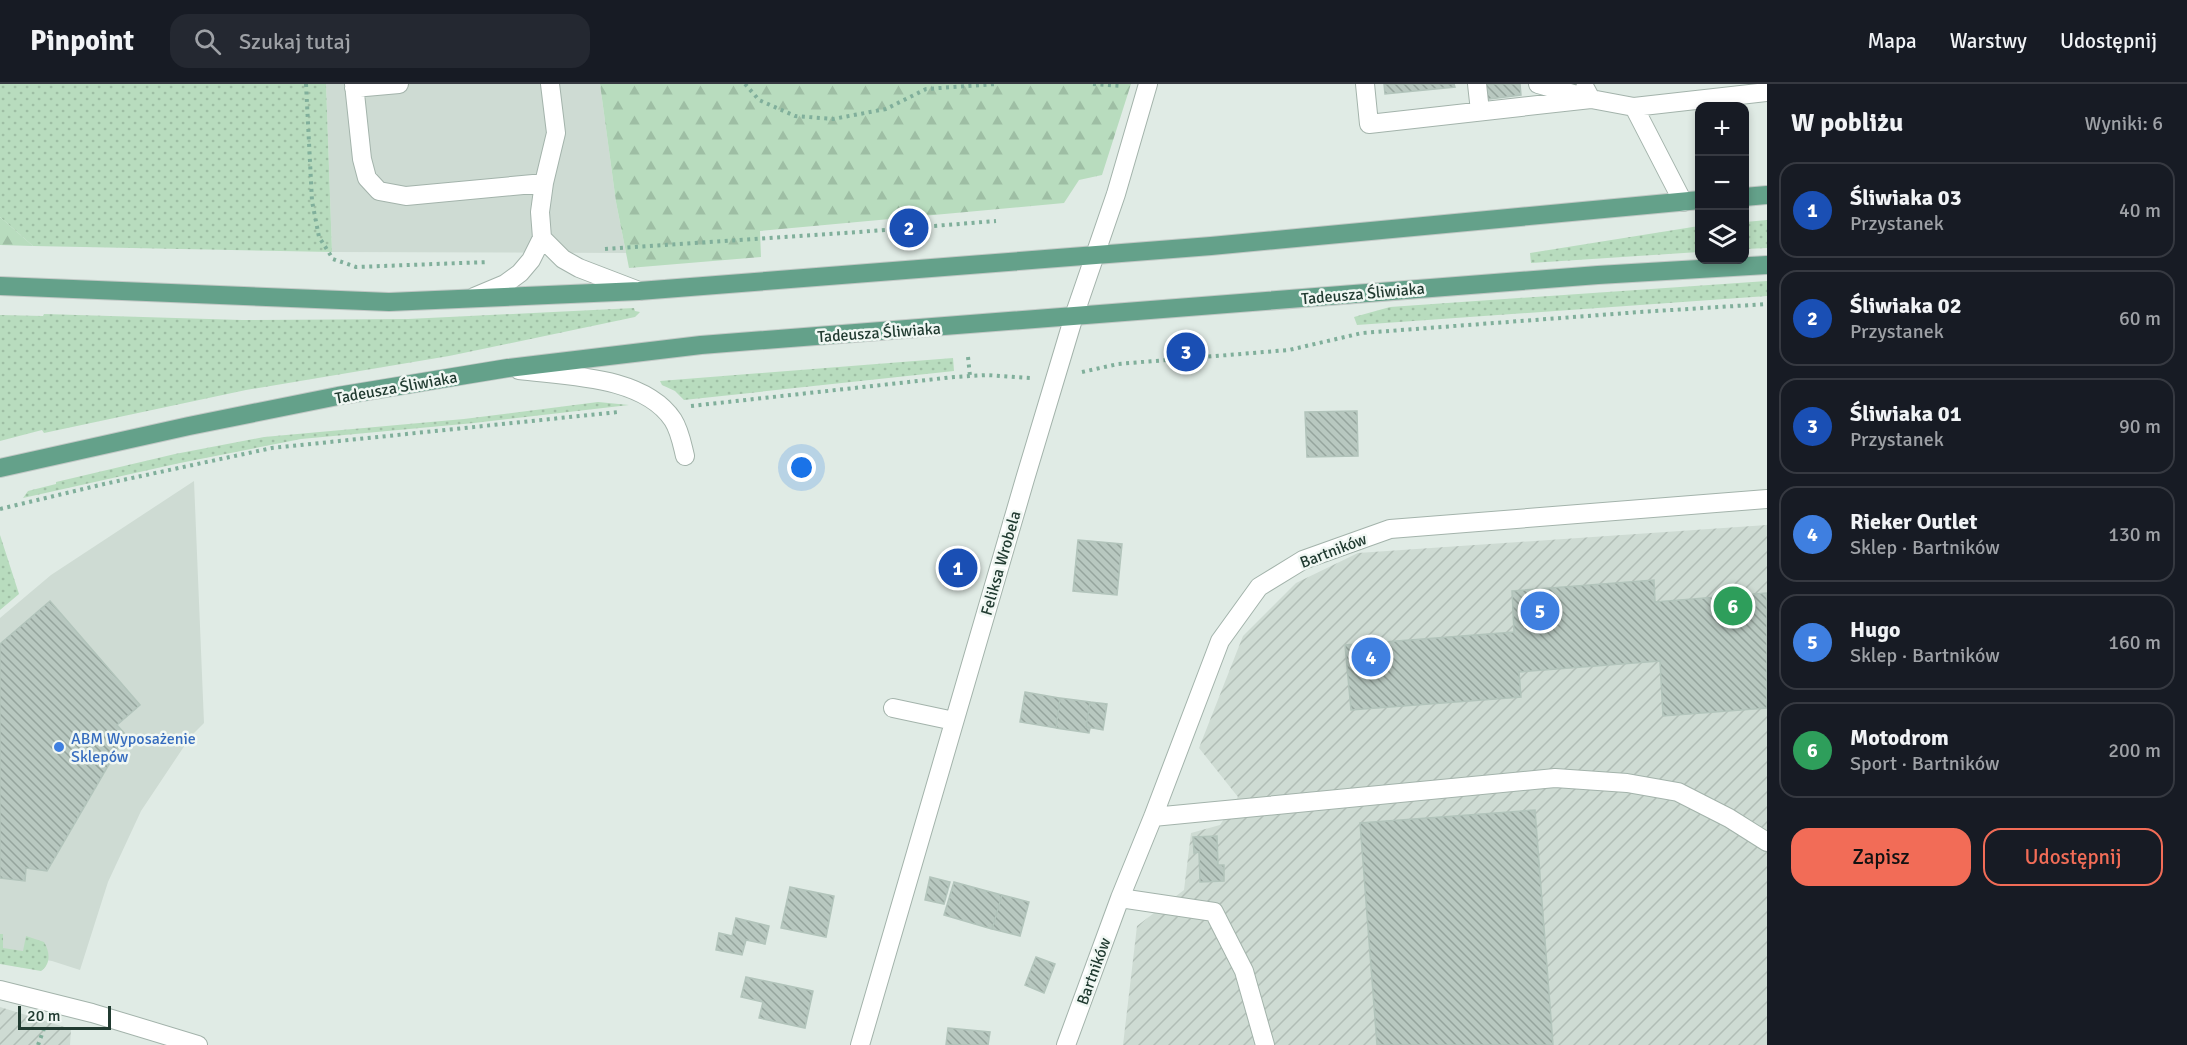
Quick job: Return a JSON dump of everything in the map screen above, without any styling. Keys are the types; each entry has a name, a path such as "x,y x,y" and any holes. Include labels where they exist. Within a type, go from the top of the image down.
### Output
{"main road":[{"path":"1749,197 1767,195"},
{"path":"0,286 389,302 639,291 1211,246 1691,201"},
{"name":"Tadeusza Śliwiaka","path":"0,468 304,403 508,368 701,345 1598,275 1767,265"}],"street":[{"path":"399,84 354,86 362,159 367,178 379,190 406,196 544,183"},
{"path":"470,298 505,284 520,273 531,260 542,238 540,212 544,183 556,133 550,84"},
{"name":"Feliksa Wrobela","path":"860,1045 1074,316 1116,195 1148,84"},
{"path":"1365,84 1369,124 1480,111 1587,91"},
{"path":"1476,84 1480,111"},
{"path":"1538,84 1587,91 1634,107 1767,92"},
{"path":"1634,107 1691,201"},
{"path":"542,238 563,259 579,268 639,291"},
{"path":"508,368 609,382 636,390 653,399 674,421 681,437 685,456"},
{"name":"Bartników","path":"1066,1045 1120,898 1220,641 1259,587 1303,560 1390,529 1767,499"},
{"path":"893,708 954,721"},
{"path":"1153,817 1555,778 1627,783 1678,792 1729,818 1767,842"},
{"path":"1120,898 1214,912 1244,971 1265,1045"},
{"path":"0,990 93,1013 198,1045"}],"path":[{"path":"306,84 312,201 319,237 333,259 356,267 531,260"},
{"path":"746,84 759,100 795,116 833,119 886,109 926,88 996,84"},
{"path":"596,250 996,221"},
{"path":"1080,372 1118,364 1289,350 1362,333 1767,304"},
{"path":"968,357 970,376"},
{"path":"687,406 954,377 987,375 1029,378"},
{"path":"0,509 272,448 619,412"}],"shaded area":[{"path":"326,84 600,84 616,202 626,253 332,252"},
{"path":"194,481 204,723 191,736 141,811 108,882 80,970 52,961 0,953 0,618 51,575"},
{"path":"1767,525 1767,1045 1123,1045 1137,926 1184,890 1191,833 1220,825 1238,797 1199,748 1243,636 1296,583 1358,553"},
{"path":"0,1007 71,1029 70,1045 0,1045"}],"green space":[{"path":"0,84 326,84 332,252 33,246 0,217"},
{"path":"600,84 1131,84 1102,175 1079,180 1064,203 760,231 761,257 629,268 616,202"},
{"path":"0,217 33,246 0,245"},
{"path":"1767,220 1767,248 1749,249 1749,222"},
{"path":"1695,227 1695,252 1531,263 1530,253"},
{"path":"1767,281 1767,296 1357,325 1354,317 1390,307"},
{"path":"634,308 635,311 640,312 635,317 449,356 246,390 44,433 42,430 0,441 0,315 43,316 44,314 242,320 408,319"},
{"path":"953,358 954,371 684,400 675,391 662,385 660,381"},
{"path":"598,402 629,405 474,423 301,439 23,498 28,491 56,484 56,482 175,454 264,437 464,419"},
{"path":"0,535 19,594 0,610"},
{"path":"0,934 3,934 3,948 23,951 26,936 44,942 47,950 47,965 41,971 0,964"}],"building":[{"path":"1384,84 1454,84 1455,87 1385,94"},
{"path":"1481,84 1520,84 1521,95 1482,100"},
{"path":"1357,411 1358,456 1307,457 1305,412"},
{"path":"1078,540 1122,544 1117,595 1073,591"},
{"path":"1654,580 1655,602 1767,593 1767,708 1663,716 1660,661 1519,672 1521,697 1351,710 1345,645 1514,632 1512,591"},
{"name":"ABM Wyposażenie Sklepów","path":"50,601 140,705 117,725 126,735 47,871 26,868 25,881 0,878 0,644"},
{"path":"1025,692 1060,698 1056,728 1020,722"},
{"path":"1060,698 1090,702 1086,727 1090,728 1089,733 1056,728"},
{"path":"1090,702 1107,704 1103,730 1086,727"},
{"path":"1535,810 1553,1045 1377,1045 1360,823"},
{"path":"1217,836 1218,865 1224,865 1224,881 1200,882 1199,852 1194,853 1193,837"},
{"path":"930,877 950,882 944,904 925,900"},
{"path":"954,882 1002,895 992,929 944,915"},
{"path":"790,887 834,896 826,937 781,928"},
{"path":"1002,895 1029,902 1020,936 992,929"},
{"path":"736,918 769,926 765,944 746,940 742,955 716,950 719,933 732,936"},
{"path":"1036,957 1055,964 1044,993 1025,985"},
{"path":"746,977 813,991 805,1028 759,1018 763,1002 741,997"},
{"path":"948,1028 990,1032 988,1045 946,1045"}],"place":[{"name":"Śliwiaka 02","path":"909,228"},
{"name":"Śliwiaka 01","path":"1186,352"},
{"name":"Śliwiaka 03","path":"958,568"},
{"name":"Motodrom","path":"1733,606"},
{"name":"Hugo","path":"1540,611"},
{"name":"Rieker Outlet","path":"1371,657"},
{"name":"ABM Wyposażenie Sklepów","path":"59,747"}]}
